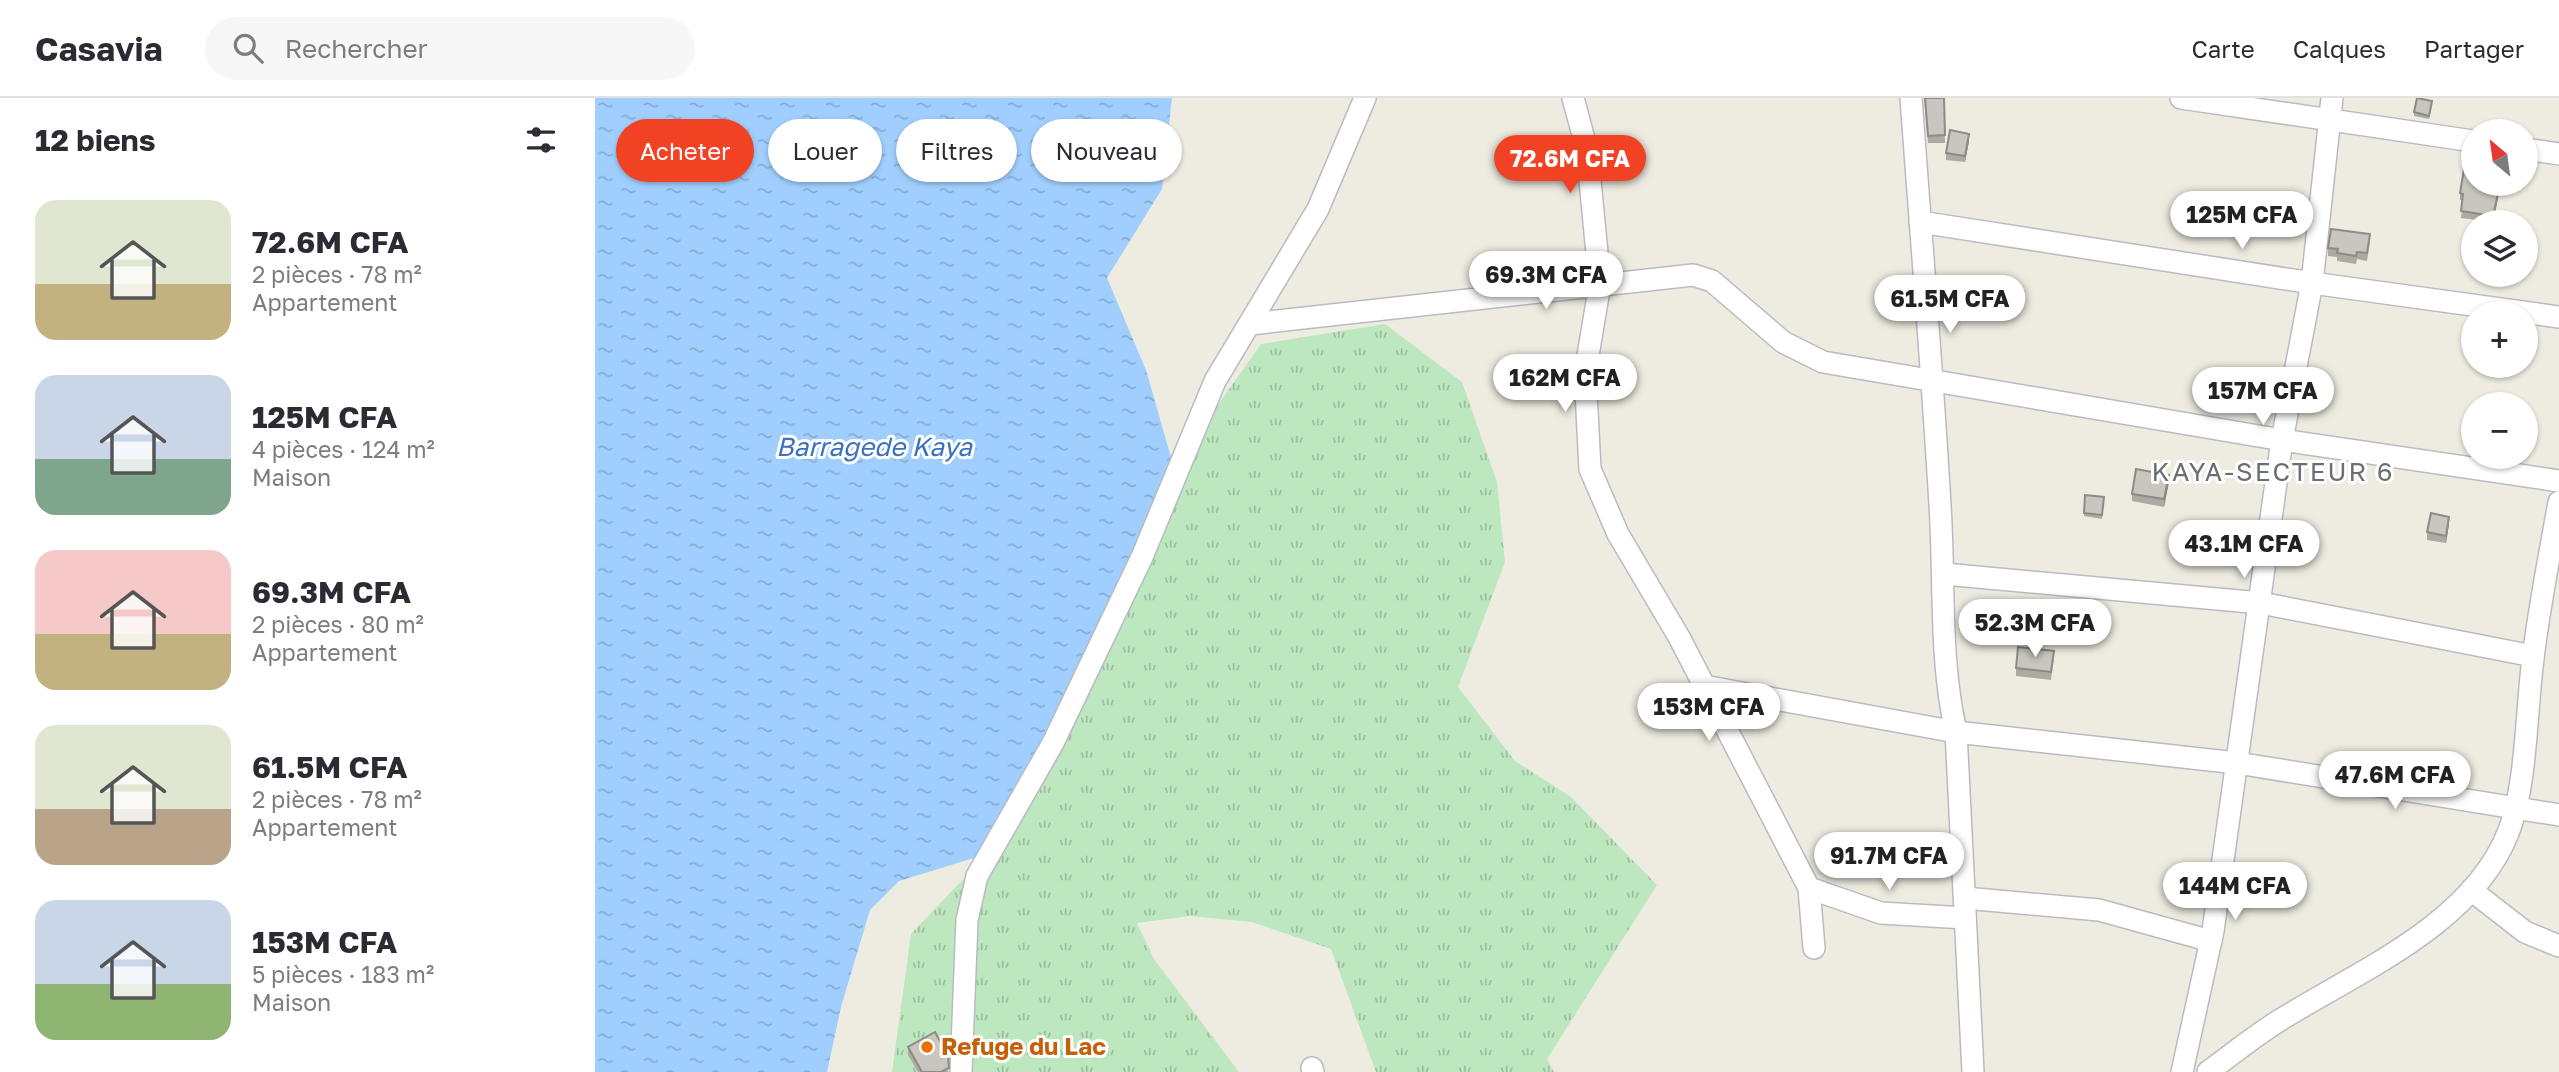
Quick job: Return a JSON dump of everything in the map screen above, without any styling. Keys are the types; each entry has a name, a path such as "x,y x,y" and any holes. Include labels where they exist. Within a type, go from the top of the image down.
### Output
{"street":[{"path":"961,1072 967,920 977,876 1053,743 1142,557 1216,381 1318,209 1365,98"},
{"path":"1573,98 1587,150 1600,284 1585,373 1590,469 1618,534 1704,686 1809,888 1814,948"},
{"path":"1911,98 1933,379 1944,574 1942,629 1946,688 1956,732 1957,813 1965,908 1973,1072"},
{"path":"2181,98 2461,139"},
{"path":"2182,1072 2211,941 2282,440 2312,283 2332,98"},
{"path":"2538,151 2559,154"},
{"path":"1920,222 2312,283 2559,317"},
{"path":"1250,324 1693,275 1712,282 1783,342 1822,362 2282,440 2559,481"},
{"path":"2209,1072 2276,1023 2389,957 2435,923 2471,890 2498,852 2517,810 2533,656 2559,502"},
{"path":"1944,574 2261,603 2533,656"},
{"path":"1704,686 1956,732 2237,763 2517,810 2559,814"},
{"path":"1809,888 1881,913 1965,908 2099,910 2211,941"},
{"path":"2471,890 2525,932 2559,946"}],"green space":[{"path":"1385,324 1462,382 1497,482 1505,562 1458,687 1515,761 1571,797 1657,885 1547,1059 1554,1072 1376,1072 1331,949 1252,922 1190,916 1137,923 1154,959 1239,1072 892,1072 911,934 987,854 1174,467 1261,344"}],"water":[{"name":"Barragede Kaya","path":"595,98 1172,98 1170,119 1031,119 1031,182 1163,182 1162,189 1107,278 1146,370 1174,468 987,854 899,881 870,910 841,1007 827,1072 595,1072"}],"building":[{"path":"1925,98 1944,98 1945,135 1928,136"},
{"path":"2417,98 2432,101 2429,116 2414,112"},
{"path":"1950,130 1969,134 1965,156 1946,153"},
{"path":"2463,196 2497,196 2494,210 2461,210"},
{"path":"2331,229 2370,234 2367,253 2357,252 2356,256 2337,253 2338,249 2328,248"},
{"path":"2136,469 2169,475 2164,499 2132,494"},
{"path":"2085,495 2104,497 2102,515 2084,513"},
{"path":"2431,513 2449,517 2446,536 2427,532"},
{"path":"2018,647 2054,651 2051,672 2016,668"},
{"path":"935,1032 948,1056 949,1068 941,1072 922,1072 908,1047"}],"place":[{"name":"Refuge du Lac","path":"927,1047"}],"district":[{"name":"KAYA-SECTEUR 6","path":"2273,472"}]}
